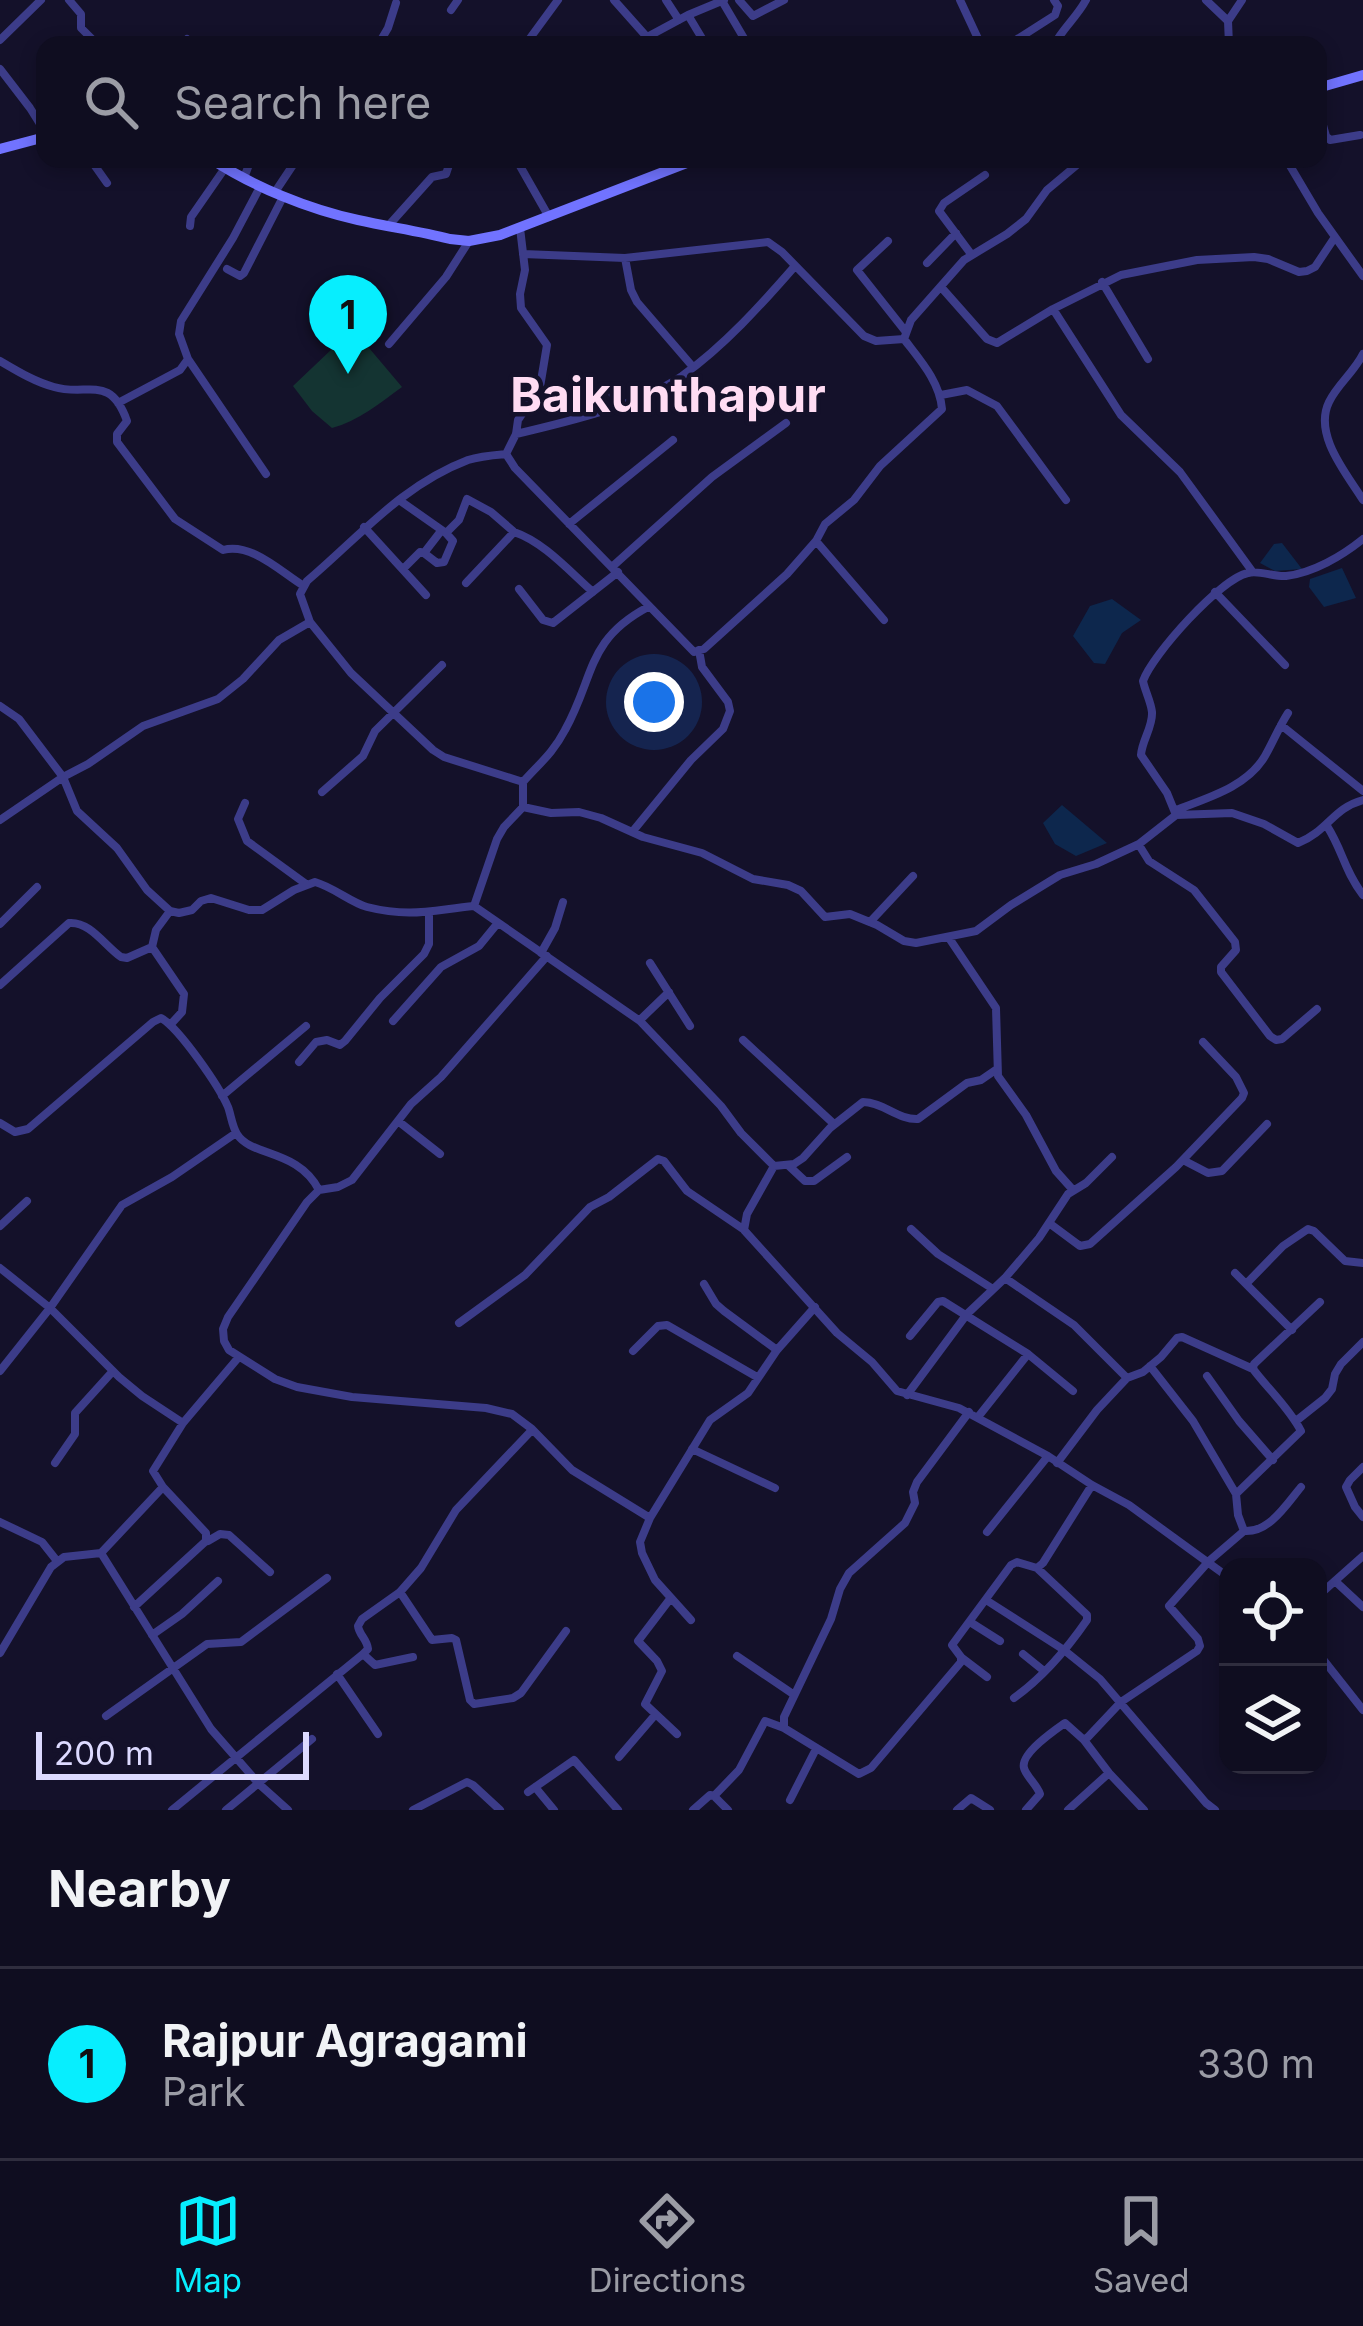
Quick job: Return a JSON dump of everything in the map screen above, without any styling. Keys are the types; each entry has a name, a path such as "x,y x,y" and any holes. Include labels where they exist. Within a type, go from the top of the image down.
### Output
{"main road":[{"path":"1327,85 1363,75"},
{"path":"0,149 36,137"},
{"path":"226,169 334,214 469,241 520,228 674,168"}],"street":[{"path":"0,40 41,0"},
{"path":"69,0 81,14 81,28 89,36"},
{"path":"451,10 458,0"},
{"path":"532,36 558,0"},
{"path":"614,0 646,36"},
{"path":"666,0 699,36"},
{"path":"658,36 683,17 723,0 743,36"},
{"path":"739,0 753,16 784,0"},
{"path":"960,0 977,36"},
{"path":"1022,36 1055,15 1054,0"},
{"path":"1058,36 1086,0"},
{"path":"1206,0 1228,21"},
{"path":"1229,36 1228,21 1242,0"},
{"path":"383,36 396,3"},
{"path":"0,69 36,117"},
{"path":"1327,137 1360,135"},
{"path":"96,168 106,184"},
{"path":"244,178 248,168"},
{"path":"227,269 240,276 244,273 292,168"},
{"path":"389,225 432,177 446,174 448,168"},
{"path":"521,168 549,217"},
{"path":"905,335 911,320 971,254 1007,234 1073,168"},
{"path":"1292,168 1363,276"},
{"path":"190,226 190,217 226,169"},
{"path":"971,254 939,211 985,175"},
{"path":"260,185 179,334 188,359 266,475"},
{"path":"506,454 518,420 540,387 547,345 521,308 525,270 520,228"},
{"path":"927,263 956,233"},
{"path":"941,287 992,342 1004,341 1053,309 1121,275 1197,260 1254,257 1306,271 1315,267 1335,237"},
{"path":"389,344 446,277 469,241"},
{"path":"506,454 514,468 648,607 694,652 704,649 787,574 825,524 942,409 941,395 905,335 857,270 888,241"},
{"path":"523,254 626,258 768,242 864,336 875,340 905,335"},
{"path":"1354,262 1363,254"},
{"path":"626,258 637,302 693,367"},
{"path":"516,434 579,419 664,386 738,327 795,266"},
{"path":"1102,283 1148,359"},
{"path":"1053,309 1121,415 1193,489 1252,571"},
{"path":"118,404 180,370 188,359"},
{"path":"1362,359 1329,402 1324,421 1337,456 1363,500"},
{"path":"0,361 52,387 101,389 118,404 127,421 117,434 118,442 175,519 223,550 236,546 252,553 304,586"},
{"path":"607,387 620,404"},
{"path":"941,395 967,390 997,406 1066,500"},
{"path":"519,590 543,620 560,619 712,477 786,423"},
{"path":"569,524 673,440"},
{"path":"506,454 471,458 399,500 364,527 300,594 310,622 351,673 444,757 523,782"},
{"path":"424,553 459,520 467,499 542,549 593,592"},
{"path":"399,500 453,541 444,562 437,563 420,552 403,569"},
{"path":"364,527 426,595"},
{"path":"466,583 514,532"},
{"path":"1176,813 1141,754 1151,724 1143,681 1150,666 1215,592 1240,575 1252,571 1297,574 1335,558 1363,539"},
{"path":"816,541 884,620"},
{"path":"1215,592 1285,665"},
{"path":"475,906 497,839 523,807 523,782 549,758 568,725 596,652 625,619 648,607"},
{"path":"0,820 143,725 218,699 243,680 278,640 310,622"},
{"path":"633,831 723,729 730,711 702,667 699,650"},
{"path":"322,791 363,756 368,740 442,665"},
{"path":"0,706 30,731 63,777 77,811 117,848 170,911 179,914 211,898 262,910 315,882 364,907 418,914 475,906 640,1021 774,1166 803,1158 858,1105 868,1102 918,1119 967,1083 997,1070"},
{"path":"523,807 579,812 702,853 753,879 801,891 825,917 850,914 904,941 927,942 976,931 1060,875 1096,865 1139,844 1176,813 1236,784 1264,758 1288,713"},
{"path":"1176,813 1232,813 1298,842 1319,832 1345,805 1363,795 1281,725"},
{"path":"245,803 238,819 247,841 306,884"},
{"path":"1327,826 1348,876 1363,895"},
{"path":"1139,844 1149,861 1194,890 1235,942 1237,950 1221,972 1270,1036 1282,1039 1317,1009"},
{"path":"870,922 913,876"},
{"path":"0,924 37,887"},
{"path":"563,902 544,954 441,1078 411,1104 352,1180 320,1190 289,1224 228,1317 224,1341 238,1358 297,1388 512,1414 572,1470 650,1518"},
{"path":"170,911 152,947 184,994 182,1012 171,1024"},
{"path":"298,1062 316,1042 340,1045 424,954 429,944 429,913"},
{"path":"0,985 69,922 79,922 121,957 152,947"},
{"path":"393,1021 441,967 479,946 497,923"},
{"path":"949,938 995,1008 997,1070 1002,1082 1072,1190"},
{"path":"650,963 690,1026"},
{"path":"640,1021 669,992"},
{"path":"0,1123 15,1132 28,1130 161,1018 171,1024 222,1096 236,1133 253,1147 292,1160 320,1190"},
{"path":"222,1096 306,1026"},
{"path":"742,1040 834,1124"},
{"path":"1048,1223 1085,1247 1183,1160 1244,1094 1237,1077 1203,1042"},
{"path":"398,1121 440,1154"},
{"path":"1183,1160 1208,1173 1222,1171 1267,1124"},
{"path":"0,1371 122,1205 236,1133"},
{"path":"788,1165 805,1181 814,1181 847,1157"},
{"path":"907,1395 967,1314 1005,1278 1072,1190 1112,1157"},
{"path":"459,1323 525,1275 590,1207 658,1160 664,1161 687,1192 743,1230 897,1390 974,1415 1048,1456 1129,1505 1219,1570"},
{"path":"743,1230 774,1166"},
{"path":"0,1226 27,1202"},
{"path":"911,1229 938,1254 993,1289"},
{"path":"1246,1284 1282,1246 1308,1229 1345,1261 1363,1262"},
{"path":"0,1268 50,1308 142,1396 183,1423"},
{"path":"1235,1273 1292,1330"},
{"path":"1005,1278 1074,1325 1127,1378"},
{"path":"704,1284 724,1311 777,1349"},
{"path":"910,1336 943,1301 1028,1354 1073,1391"},
{"path":"1253,1369 1320,1303"},
{"path":"691,1620 655,1580 640,1542 710,1420 742,1399 777,1349 815,1307"},
{"path":"633,1351 658,1326 668,1324 757,1377"},
{"path":"1057,1463 1127,1378 1150,1366 1182,1337 1253,1369 1301,1431 1236,1494"},
{"path":"1296,1421 1325,1398 1341,1364 1363,1342"},
{"path":"784,1728 793,1694 850,1573 905,1523 915,1503 917,1482 1028,1354"},
{"path":"206,1541 206,1533 154,1475 154,1467 183,1423 238,1358"},
{"path":"1150,1366 1193,1421 1236,1494 1244,1531"},
{"path":"55,1462 75,1434 75,1413 113,1370"},
{"path":"1207,1376 1273,1460"},
{"path":"172,1810 368,1649 359,1633 362,1619 400,1592 421,1568 456,1510 532,1430"},
{"path":"692,1449 775,1488"},
{"path":"987,1532 1048,1456"},
{"path":"1363,1467 1346,1487 1363,1517"},
{"path":"1036,1568 1092,1485"},
{"path":"1244,1531 1262,1528 1301,1486"},
{"path":"0,1653 57,1561 75,1554 101,1553 163,1487"},
{"path":"0,1522 42,1542 57,1561"},
{"path":"1084,1740 1121,1702 1197,1651 1198,1639 1169,1606 1244,1531"},
{"path":"134,1607 206,1541 220,1534 229,1535 270,1572"},
{"path":"101,1553 211,1729 288,1810"},
{"path":"1327,1588 1363,1556"},
{"path":"987,1677 952,1645 1012,1565 1036,1568 1087,1615 1064,1649 1014,1699"},
{"path":"106,1717 207,1644 241,1642 327,1578"},
{"path":"152,1635 218,1580"},
{"path":"1335,1581 1363,1607"},
{"path":"400,1592 433,1640 456,1640 474,1704 521,1693 566,1631"},
{"path":"670,1599 638,1641 662,1671 645,1704 677,1734"},
{"path":"986,1600 1064,1649 1100,1679 1202,1806 1215,1810"},
{"path":"970,1622 1000,1641"},
{"path":"363,1654 375,1665 413,1657"},
{"path":"1023,1654 1044,1671"},
{"path":"737,1656 793,1694"},
{"path":"693,1810 705,1797 715,1796 739,1770 765,1721 859,1774 865,1773 955,1671 961,1658"},
{"path":"1327,1664 1363,1710"},
{"path":"337,1674 378,1734"},
{"path":"619,1757 655,1715"},
{"path":"1026,1810 1040,1794 1024,1769 1027,1754 1065,1723 1144,1810"},
{"path":"226,1810 312,1739"},
{"path":"790,1799 816,1749"},
{"path":"554,1810 531,1790 574,1760 618,1810"},
{"path":"1068,1810 1109,1773"},
{"path":"413,1810 466,1782 500,1810"},
{"path":"715,1796 728,1810"},
{"path":"958,1810 971,1798 990,1810"}],"green space":[{"path":"353,329 402,387 360,416 332,428 293,386"}],"water":[{"path":"1282,543 1302,569 1275,571 1260,563 1274,544"},
{"path":"1342,568 1356,598 1324,607 1309,587 1310,579"},
{"path":"1112,599 1141,620 1122,633 1105,664 1094,663 1073,636 1090,606"},
{"path":"1062,805 1107,843 1076,856 1055,844 1043,823"}],"place":[{"name":"Rajpur Agragami","path":"348,374"}],"district":[{"name":"Baikunthapur","path":"668,394"}]}
